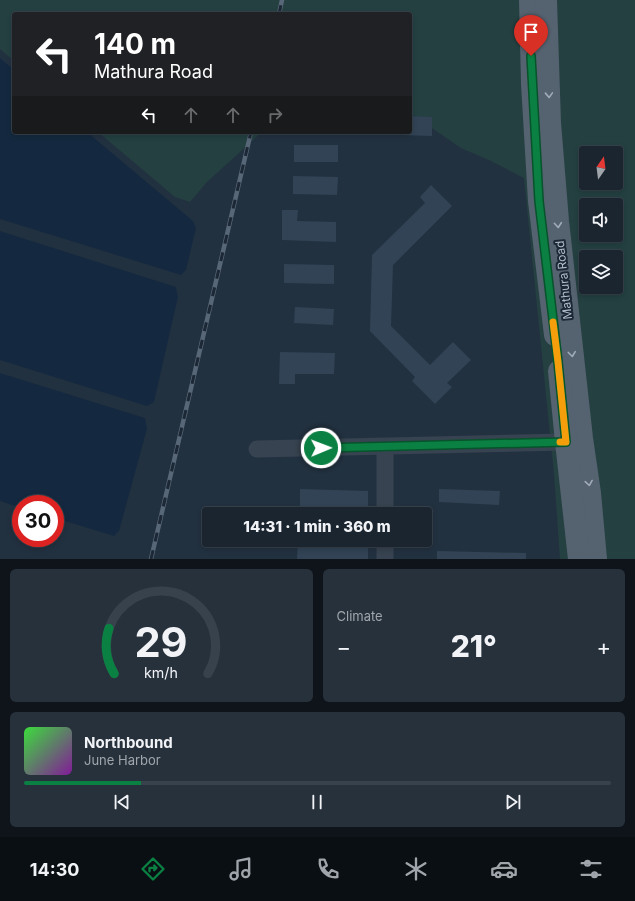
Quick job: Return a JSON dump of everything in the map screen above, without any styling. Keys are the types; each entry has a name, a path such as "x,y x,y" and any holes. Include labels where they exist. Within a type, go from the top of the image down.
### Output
{"main road":[{"name":"Mathura Road","path":"530,0 532,84 539,201 579,559"},
{"name":"Mathura Road","path":"546,0 550,123 558,220 567,317 590,493 596,559"}],"street":[{"path":"257,449 566,442"},
{"path":"385,447 385,507"},
{"path":"385,547 385,559"}],"green space":[{"path":"0,0 635,0 635,559 560,559 554,474 524,178 461,148 412,114 412,12 12,12 12,59 0,49"},
{"path":"100,134 260,134 207,182 190,202 175,197"}],"water":[{"path":"0,58 12,68 12,134 89,134 193,221 196,228 186,270 181,275 0,219"},
{"path":"0,231 176,287 178,297 154,402 147,406 0,360"},
{"path":"0,373 145,418 147,429 119,531 114,536 64,521 64,495 12,495 12,505 0,501"}],"building":[{"path":"412,116 432,117 432,136 369,134 412,134"},
{"path":"294,145 338,145 338,162 294,162"},
{"path":"293,176 338,177 337,195 293,194"},
{"path":"431,185 452,206 393,265 391,326 430,365 453,342 471,360 447,383 452,387 435,404 412,381 415,377 370,331 372,255 425,203 420,197"},
{"path":"282,210 298,210 297,221 336,222 336,242 282,240"},
{"path":"284,264 334,265 334,284 284,283"},
{"path":"295,307 334,309 333,325 294,323"},
{"path":"280,352 335,353 334,374 295,374 295,384 279,384"},
{"path":"300,489 368,491 368,507 300,507"},
{"path":"439,489 500,491 499,505 439,502"},
{"path":"298,547 368,547 368,559 297,559"},
{"path":"437,551 526,553 526,559 437,559"}],"railway":[{"path":"279,12 282,0"},
{"path":"151,559 251,134"}],"slow traffic":[{"path":"553,322 566,442 560,442"}],"route":[{"path":"321,448 566,442 539,201 531,56"}]}
